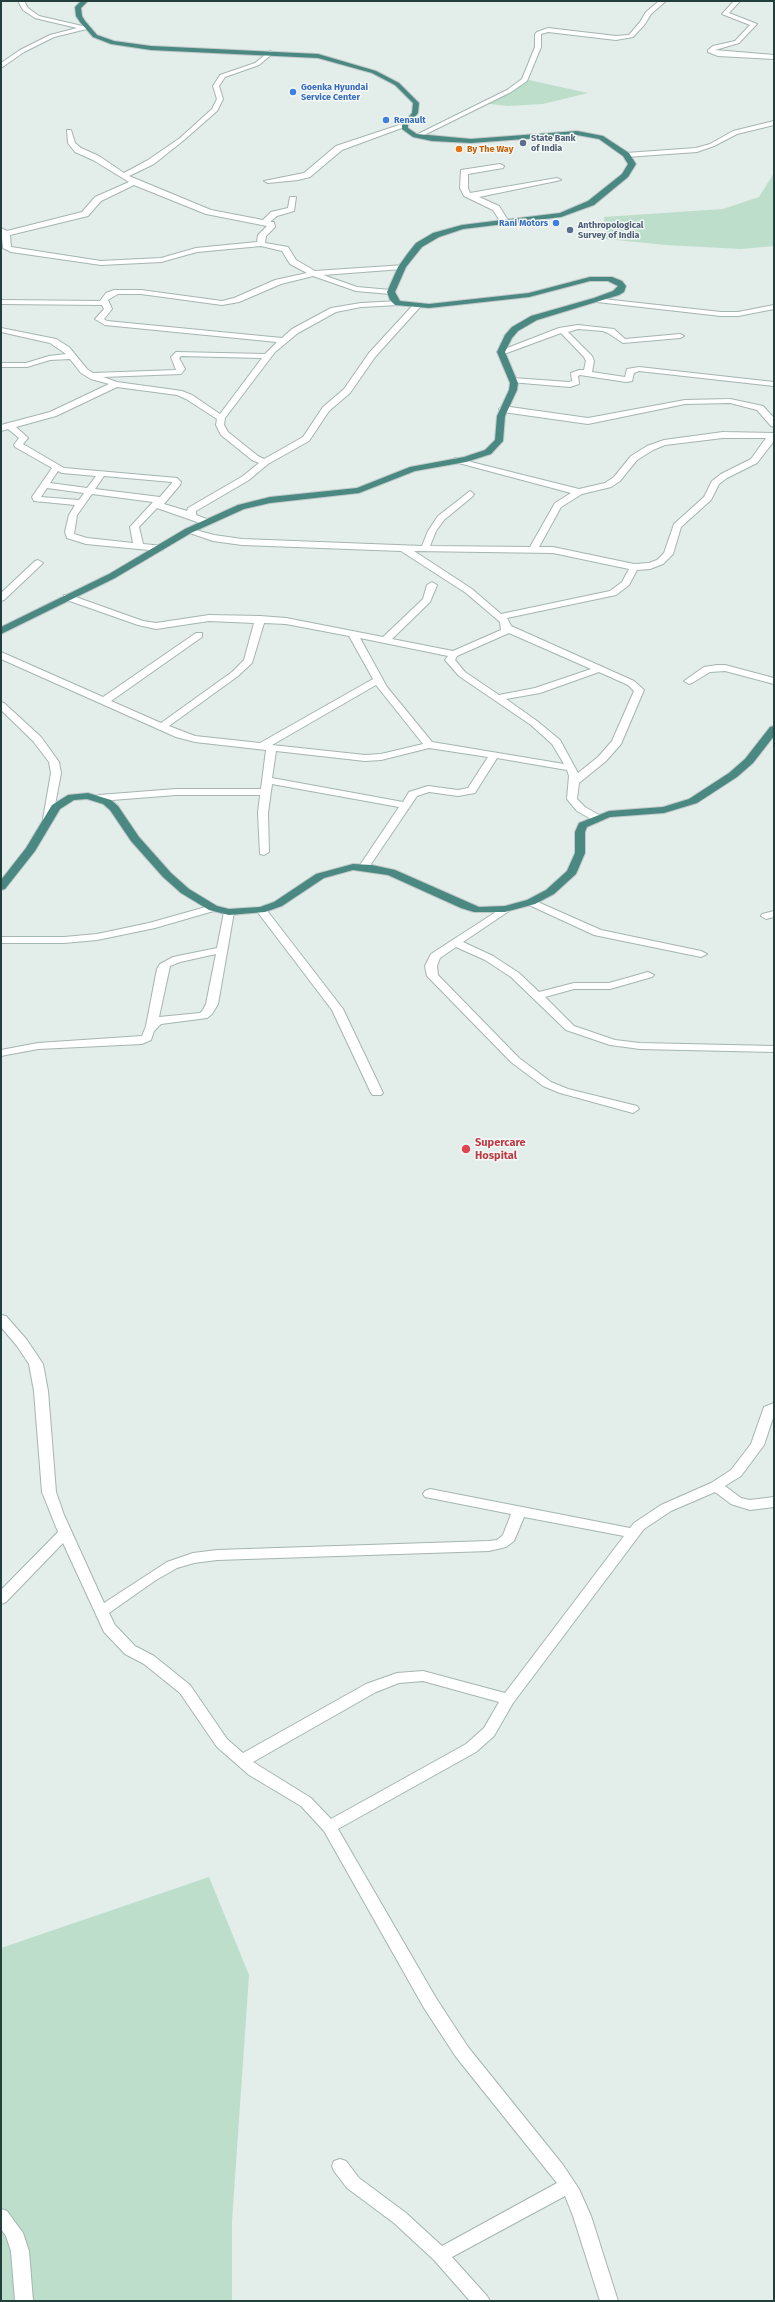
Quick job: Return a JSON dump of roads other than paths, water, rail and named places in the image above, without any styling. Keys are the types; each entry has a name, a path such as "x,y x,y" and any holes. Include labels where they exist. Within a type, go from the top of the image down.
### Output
{"highway":[{"path":"1,631 112,576 188,531 206,522 256,503 359,490 413,470 478,455 497,445 501,434 501,416 503,409 513,390 513,380 502,352 508,337 515,330 534,318 616,293 621,290 622,286 619,283 609,279 590,279 529,295 417,306 398,303 393,298 391,292 402,267 419,245 436,235 462,227 561,215 591,203 630,169 632,164 626,155 601,137 577,132 478,141 444,140 418,136 407,131 405,125 415,113 417,108 416,102 404,89 385,77 345,62 318,56 127,45 101,40 88,28 78,11 78,7 85,1"},
{"path":"1,887 31,849 56,807 72,797 88,796 99,798 114,808 135,839 167,875 185,891 212,908 229,912 261,910 278,904 320,876 338,870 362,868 391,872 465,906 478,910 505,909 532,902 550,892 572,872 580,853 580,832 583,825 595,818 609,814 664,810 693,801 733,775 749,761 774,729"}],"street":[{"path":"21,1 25,9 37,17 88,28"},
{"path":"418,136 509,91 525,80 538,47 539,33 548,30 616,38 631,36 643,23 645,16 663,1"},
{"path":"736,1 725,14 754,24 737,42 715,47 710,51 718,54 774,57"},
{"path":"1,66 4,61 59,33 88,28"},
{"path":"123,176 151,162 182,139 215,110 220,99 216,86 222,76 257,64 270,53"},
{"path":"626,155 697,150 712,145 735,132 774,123"},
{"path":"268,181 298,178 307,175 321,165 339,148 405,125"},
{"path":"69,131 72,143 78,150 96,158 134,182 209,212 265,222 272,226 262,235 261,244"},
{"path":"500,166 464,172 465,192 496,208 505,222"},
{"path":"471,196 557,180"},
{"path":"134,182 98,199 85,214 4,232 6,245 11,250 101,263 161,260 196,250 261,244 285,249 293,262 316,273 320,277 356,289 391,292"},
{"path":"265,222 274,214 291,209 293,199"},
{"path":"105,302 109,295 123,291 206,302 229,302 278,282 316,273 402,267"},
{"path":"596,300 721,314 738,314 774,307"},
{"path":"1,302 105,302"},
{"path":"105,302 108,310 99,319 105,323 282,340"},
{"path":"265,462 255,458 224,433 220,425 220,418 267,356 282,340 334,310 361,305 398,303"},
{"path":"192,516 191,510 196,506 246,478 265,462 306,439 326,409 347,391 372,355 417,306"},
{"path":"502,352 562,330 578,327 595,327 611,331 624,341 629,342 680,336"},
{"path":"1,330 53,341 66,349 90,375 116,384 179,393 189,397 220,418"},
{"path":"562,330 588,356 590,361 587,374"},
{"path":"90,375 178,372 181,369 175,357 179,354 267,356"},
{"path":"1,365 27,366 49,358 72,356"},
{"path":"513,380 570,384 576,382 575,373 626,380 630,378 630,371 639,369 774,384"},
{"path":"1,428 53,414 116,384"},
{"path":"503,409 566,420 588,421 678,403 709,400 730,401 760,408 768,415 774,424"},
{"path":"10,426 24,438 18,445 56,468 70,472 169,479 177,482 134,527 135,536 139,546"},
{"path":"534,549 558,505 579,492 608,485 617,479 634,458 650,448 664,443 723,435 774,436"},
{"path":"188,531 213,538 242,542 403,548 534,549 573,553 634,567 650,566 660,562 673,544 673,534 677,526 708,498 716,483 724,476 754,461 760,455 769,440 774,436"},
{"path":"458,460 565,490 579,492"},
{"path":"56,468 36,497 40,501 80,503"},
{"path":"101,474 73,515 69,532 70,536 77,540 160,548"},
{"path":"44,485 89,490 159,501"},
{"path":"425,548 441,518 470,494"},
{"path":"159,501 158,505 161,507 192,516 206,522"},
{"path":"403,548 469,591 500,617 507,628 631,683 639,690 617,742 602,759 573,782"},
{"path":"1,598 38,563"},
{"path":"500,617 613,593 626,583 634,567"},
{"path":"385,641 427,600 432,585"},
{"path":"67,597 141,623 156,626 209,618 260,619 306,624 353,635 454,654 497,636 507,628"},
{"path":"162,727 235,674 249,661 260,619"},
{"path":"104,701 199,635"},
{"path":"353,635 378,680 429,745"},
{"path":"454,654 450,660 462,674 546,732 556,742 572,768 572,799 581,809 595,818"},
{"path":"1,655 162,727 195,739 365,758 387,756 429,745 459,747 572,768"},
{"path":"689,681 707,669 725,668 774,681"},
{"path":"496,698 537,692 599,669"},
{"path":"266,747 378,680"},
{"path":"1,705 37,739 54,762 56,773 48,819"},
{"path":"264,852 263,813 267,780 266,747"},
{"path":"362,868 413,794 421,789 458,793 470,791 495,754"},
{"path":"267,780 405,805"},
{"path":"99,798 176,792 265,792"},
{"path":"532,902 598,932 701,954"},
{"path":"1,940 56,940 97,937 151,926 212,908"},
{"path":"505,909 435,956 431,966 433,976 515,1060 547,1084 558,1089 633,1108"},
{"path":"261,910 337,1009 377,1092"},
{"path":"152,1026 158,1021 203,1016 208,1012 212,1004 229,912"},
{"path":"454,942 489,958 515,975 570,1028 614,1043 647,1046 774,1050"},
{"path":"1,1052 38,1046 142,1041 147,1038 152,1026 163,969 166,964 177,959 221,950"},
{"path":"537,996 574,986 610,986 648,975"},
{"path":"1,1319 22,1343 36,1364 41,1391 49,1492 65,1533 109,1628 118,1640 130,1650 149,1660 165,1671 185,1689 222,1743 254,1771 306,1802 329,1827 430,2003 462,2052 567,2186 582,2216 609,2301"},
{"path":"329,1827 471,1748 489,1732 508,1699 633,1533 651,1516 716,1486 736,1473 749,1458 757,1445 769,1410 774,1407"},
{"path":"716,1486 736,1501 750,1505 774,1502"},
{"path":"430,1494 633,1533"},
{"path":"101,1612 150,1577 172,1565 193,1558 217,1555 489,1546 501,1544 509,1538 519,1511"},
{"path":"1,1599 65,1533"},
{"path":"242,1761 371,1688 397,1678 423,1676 508,1699"},
{"path":"340,2166 353,2183 400,2218 440,2255 481,2301"},
{"path":"440,2255 567,2186"},
{"path":"1,2216 14,2234 20,2251 26,2295 24,2301"}],"place":[{"name":"Goenka Hyundai Service Center","path":"293,92"},
{"name":"Renault","path":"386,120"},
{"name":"State Bank of India","path":"523,143"},
{"name":"By The Way","path":"459,149"},
{"name":"Rani Motors","path":"556,223"},
{"name":"Anthropological Survey of India","path":"570,230"},
{"name":"Supercare Hospital","path":"466,1149"}]}
